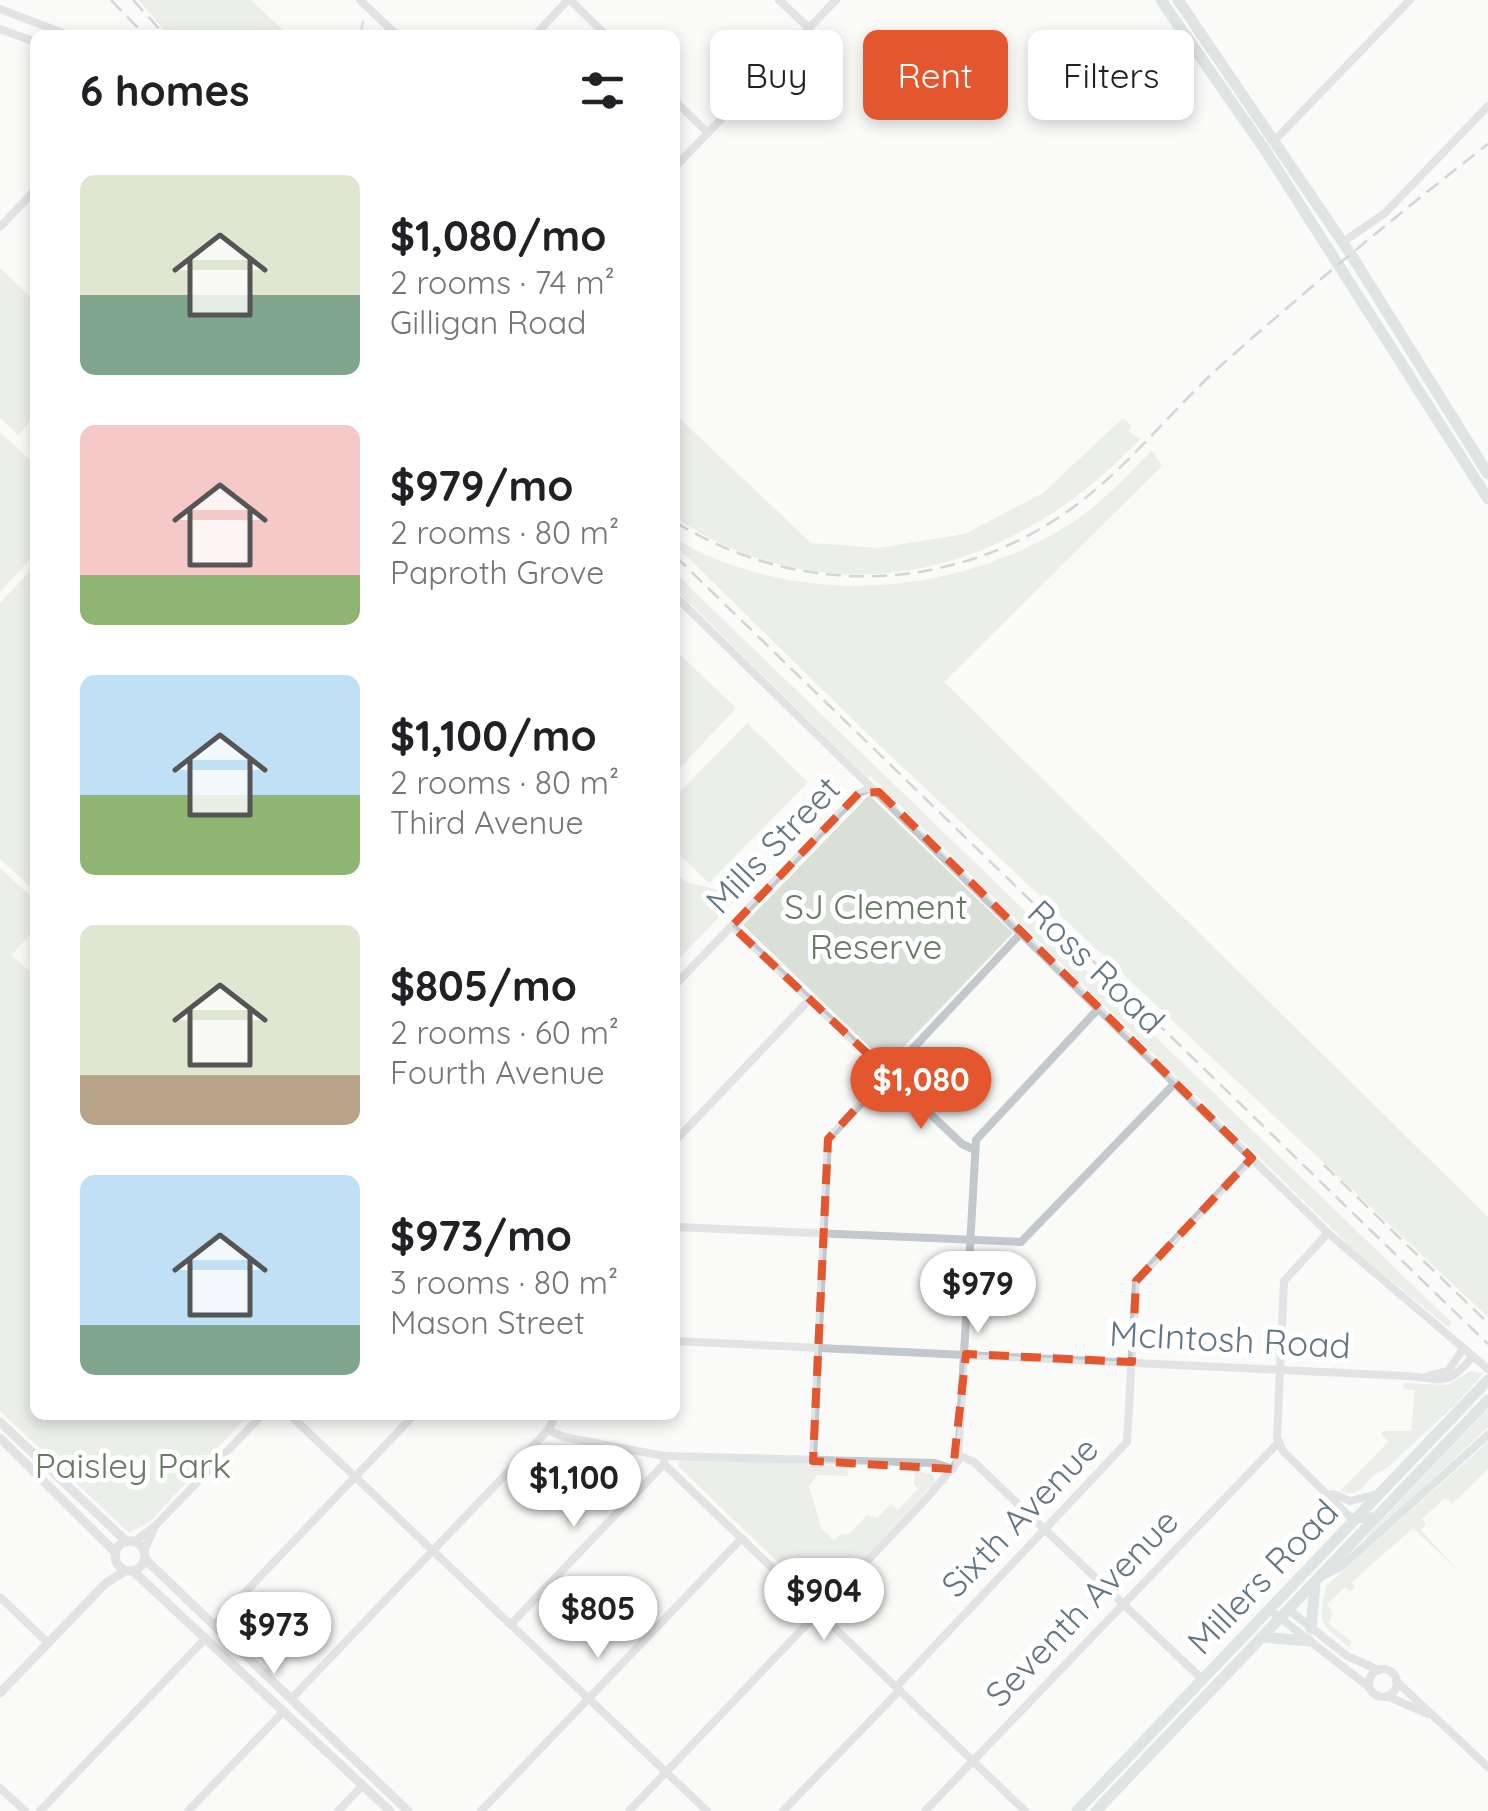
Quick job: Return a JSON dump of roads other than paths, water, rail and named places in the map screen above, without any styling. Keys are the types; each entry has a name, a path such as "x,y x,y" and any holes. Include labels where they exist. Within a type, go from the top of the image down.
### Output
{"main road":[{"path":"1162,0 1343,242 1488,474"},
{"path":"1178,0 1232,91"},
{"path":"1270,146 1374,320 1488,498"},
{"path":"1374,320 1388,312"},
{"path":"1385,337 1398,328"},
{"name":"Millers Road","path":"1096,1811 1262,1637 1355,1520 1488,1380"},
{"name":"Millers Road","path":"1077,1811 1203,1680 1319,1580 1488,1400"},
{"path":"1262,1637 1310,1635 1319,1580"}],"street":[{"path":"360,0 392,30"},
{"path":"539,30 569,0 601,30"},
{"path":"779,0 809,28"},
{"path":"680,163 836,0"},
{"path":"1270,146 1410,0"},
{"path":"1,13 53,30"},
{"path":"0,29 30,40"},
{"path":"680,106 708,133"},
{"path":"1343,242 1385,213 1488,106"},
{"path":"0,227 30,195"},
{"name":"Ross Road","path":"680,601 1328,1233 1488,1369"},
{"name":"Mills Street","path":"680,981 859,792 869,788"},
{"path":"732,926 962,1144 976,1150"},
{"path":"813,1461 828,1139 1022,932"},
{"path":"680,1136 810,1000"},
{"path":"629,1811 953,1469 960,1456 976,1140 1099,1008"},
{"path":"680,1227 1014,1244 1026,1240 1176,1082"},
{"name":"Sixth Avenue","path":"784,1811 1127,1442 1136,1281 1252,1158"},
{"path":"1328,1233 1284,1281 1278,1443 1355,1520 1378,1515"},
{"name":"McIntosh Road","path":"680,1341 1423,1377 1439,1382 1452,1379 1472,1356"},
{"path":"1423,1377 1448,1372 1464,1349"},
{"path":"106,1583 116,1557 130,1542 154,1527 257,1420"},
{"path":"295,1420 707,1811"},
{"path":"214,1625 409,1420"},
{"path":"188,1811 553,1420"},
{"path":"0,1422 5,1438 129,1571 390,1811"},
{"path":"548,1430 564,1438 664,1460 935,1464 953,1469"},
{"name":"Millers Road","path":"1319,1580 1342,1566 1488,1435"},
{"path":"5,1438 130,1542 408,1811"},
{"name":"Seventh Avenue","path":"925,1811 1278,1443"},
{"path":"960,1456 974,1462 1203,1680"},
{"path":"664,1460 1025,1811"},
{"path":"511,1624 664,1460"},
{"path":"1321,1486 1348,1501 1380,1493"},
{"path":"0,1693 106,1583 141,1567 154,1527"},
{"path":"482,1811 742,1538"},
{"path":"0,1597 48,1643"},
{"path":"1280,1610 1375,1694 1419,1708 1441,1722"},
{"path":"1310,1635 1347,1656 1390,1671 1488,1767"},
{"path":"40,1811 206,1638"},
{"path":"1369,1686 1370,1678 1379,1670"},
{"path":"1387,1696 1393,1692 1396,1681"},
{"path":"338,1811 362,1786"},
{"path":"0,1788 25,1811"}],"waterway":[{"path":"361,30 363,22"}],"railway":[{"path":"111,0 140,30"},
{"path":"133,0 160,30"},
{"path":"680,525 724,547 775,565 827,574 880,576 932,570 984,555 1033,533 1099,487 1226,361 1488,144"},
{"path":"680,561 1488,1344"},
{"path":"1324,1165 1488,1323"}],"park label":[{"name":"SJ Clement Reserve","path":"876,927"},
{"name":"Paisley Park","path":"133,1466"}]}
